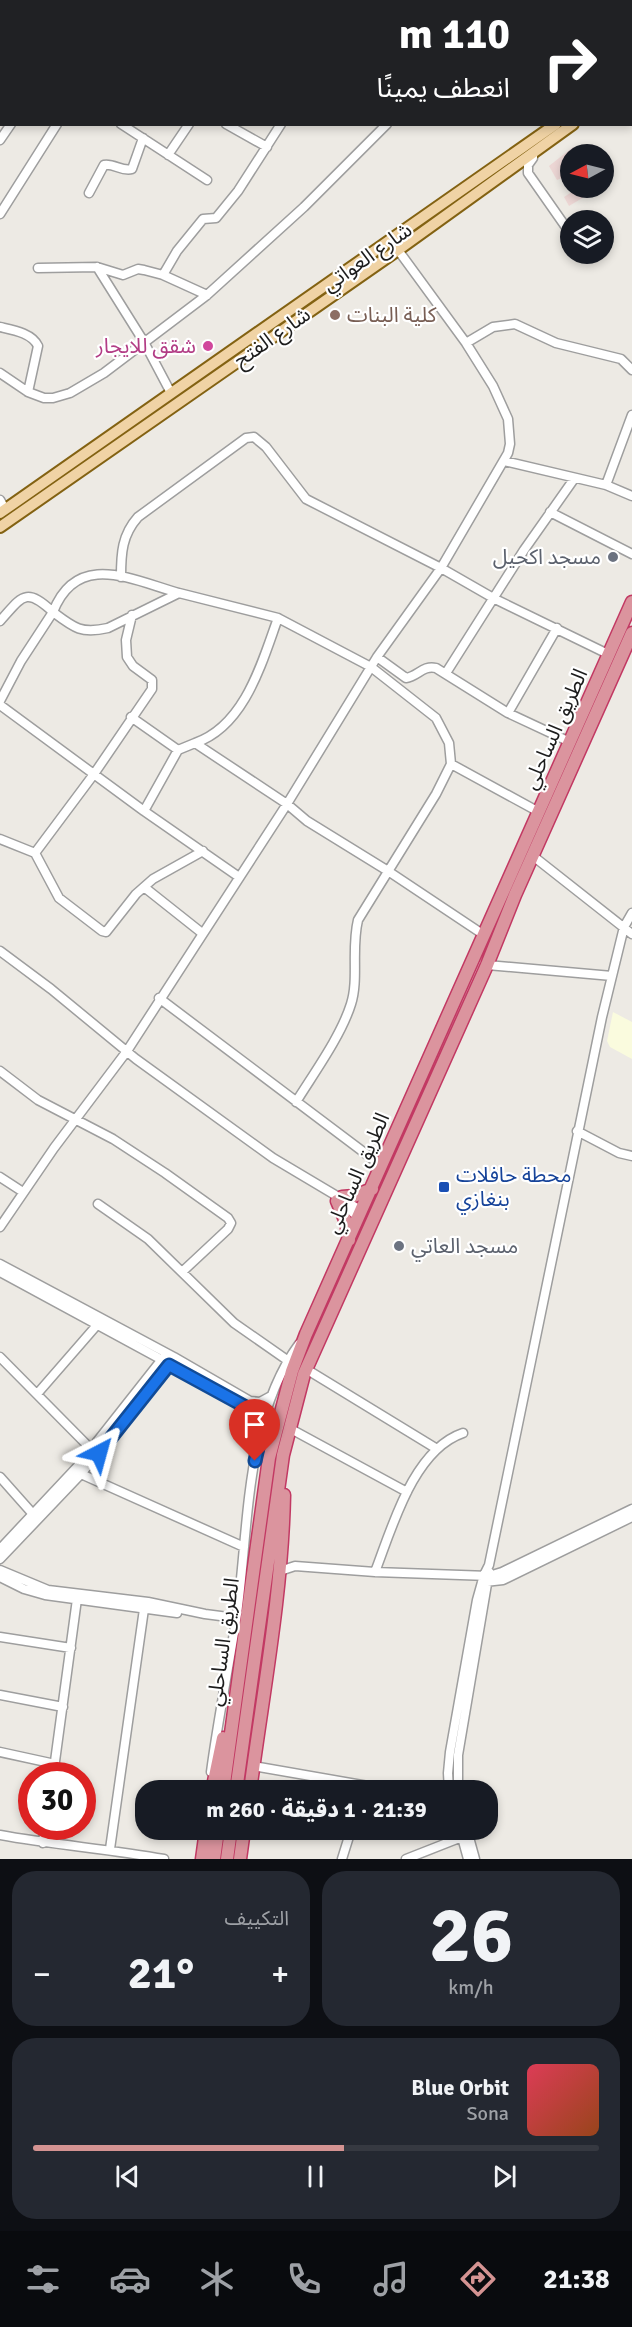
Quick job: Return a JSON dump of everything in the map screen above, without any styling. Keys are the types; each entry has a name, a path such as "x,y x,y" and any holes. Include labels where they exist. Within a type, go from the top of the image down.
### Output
{"highway":[{"name":"الطريق الساحلي","path":"224,1780 269,1458 292,1371 306,1334 632,602"},
{"name":"الطريق الساحلي","path":"238,1780 284,1455 289,1428 306,1369 487,965 632,633"},
{"path":"348,1240 346,1222 336,1197 354,1196 372,1189"},
{"path":"251,1780 280,1571 284,1455"},
{"path":"213,1780 237,1684"},
{"path":"202,1859 205,1840"},
{"path":"214,1859 216,1840"},
{"path":"227,1859 229,1840"},
{"path":"240,1859 243,1840"}],"main road":[{"name":"شارع العواتي","path":"2,507 264,328 462,197 553,126"},
{"name":"شارع الفتح","path":"0,527 398,249 462,197 533,153 570,126"},
{"path":"264,328 271,338"}],"street":[{"path":"0,140 10,126"},
{"path":"0,214 56,126"},
{"path":"124,126 207,180"},
{"path":"168,155 188,126"},
{"path":"230,126 267,147"},
{"path":"162,275 202,219 216,218 238,191 280,126"},
{"path":"0,373 28,392 44,398 53,398 70,393 104,373 207,295 304,207 385,126"},
{"path":"89,193 104,165 132,169 143,138"},
{"path":"533,153 533,158 528,165 528,173 560,219"},
{"path":"0,1227 23,1192 127,1051 159,998 288,804 377,657 441,568 504,461 510,444 508,419 493,386 466,343 398,249"},
{"path":"38,268 97,267 117,274 128,274 138,269 162,275 207,295"},
{"path":"97,267 144,342 171,393"},
{"path":"466,343 493,327 514,324 556,343 621,359 632,370"},
{"path":"0,327 36,340 38,346 28,392"},
{"path":"606,485 632,415"},
{"path":"121,577 124,538 129,527 138,517 246,438 254,437 266,447 306,499 441,568 495,599 610,655"},
{"path":"504,461 606,485 632,496"},
{"path":"446,673 574,478"},
{"path":"550,512 632,554"},
{"path":"0,700 21,661 69,587 85,575 102,574 278,618 371,668 436,718 449,744 451,764 436,794 358,920 354,936 351,1002 326,1052 296,1102"},
{"path":"0,621 20,599 27,597 39,599 74,628 88,631 108,628 179,593"},
{"path":"35,853 94,774 148,695 153,684 150,677 129,662 125,651 132,615"},
{"path":"144,811 178,750 211,738 246,697 278,618"},
{"path":"508,714 557,628"},
{"path":"377,657 406,678 412,677 425,667 436,668 508,714 570,742"},
{"path":"0,705 144,811 239,877"},
{"path":"131,717 178,750"},
{"path":"195,744 288,804 308,821 484,935"},
{"path":"451,764 539,812"},
{"path":"0,839 35,853 59,898 102,931 109,930 153,879 203,851"},
{"path":"533,856 632,934"},
{"path":"144,887 202,933"},
{"path":"448,1780 452,1743 469,1642 489,1565 551,1270 577,1131 624,927 632,913"},
{"path":"0,951 127,1051 273,1158 361,1214"},
{"path":"487,965 612,976"},
{"path":"159,998 382,1166"},
{"path":"0,1071 38,1100 113,1139 165,1173 230,1221 231,1226 182,1272"},
{"path":"577,1131 619,1153 632,1156"},
{"path":"0,1178 23,1192"},
{"path":"98,1204 148,1239 234,1323 287,1360"},
{"path":"0,1264 168,1359 252,1410 260,1416 263,1425"},
{"path":"0,1272 97,1325 250,1401 260,1402 271,1396"},
{"path":"37,1394 97,1325"},
{"path":"212,1780 255,1461 271,1396 287,1360 306,1334"},
{"path":"1,1358 91,1449"},
{"path":"0,1549 77,1467 168,1359"},
{"path":"0,1559 81,1474 168,1359"},
{"path":"306,1369 437,1449"},
{"path":"289,1428 407,1492"},
{"path":"375,1572 413,1481 437,1449 452,1437 462,1433"},
{"path":"81,1474 244,1546"},
{"path":"0,1477 32,1513"},
{"path":"567,1545 632,1509"},
{"path":"280,1571 295,1566 486,1579 632,1517"},
{"path":"0,1570 48,1590 148,1602 235,1619"},
{"path":"0,1577 24,1589 45,1595 235,1619"},
{"path":"458,1780 458,1755 486,1579"},
{"path":"56,1762 77,1599"},
{"path":"110,1849 144,1609"},
{"path":"0,1637 71,1648"},
{"path":"0,1695 63,1707"},
{"path":"0,1752 47,1762"},
{"path":"253,1766 327,1780"},
{"path":"0,1835 43,1843 110,1849 164,1859"},
{"path":"342,1859 348,1840"},
{"path":"406,1859 446,1840"},
{"path":"464,1840 468,1859"},
{"path":"467,1840 475,1859"}],"shaded area":[{"path":"560,157 560,179 557,180 549,166"},
{"path":"565,198 582,198 569,206"},
{"path":"613,1012 632,1022 632,1059 610,1047 607,1041"}],"place":[{"name":"كلية البنات","path":"335,315"},
{"name":"شقق للايجار","path":"208,346"},
{"name":"مسجد اكحيل","path":"613,557"},
{"name":"محطة حافلات بنغازي","path":"444,1187"},
{"name":"مسجد العاتي","path":"399,1246"}],"route":[{"path":"99,1453 169,1365 257,1413 263,1425 255,1461"}]}
